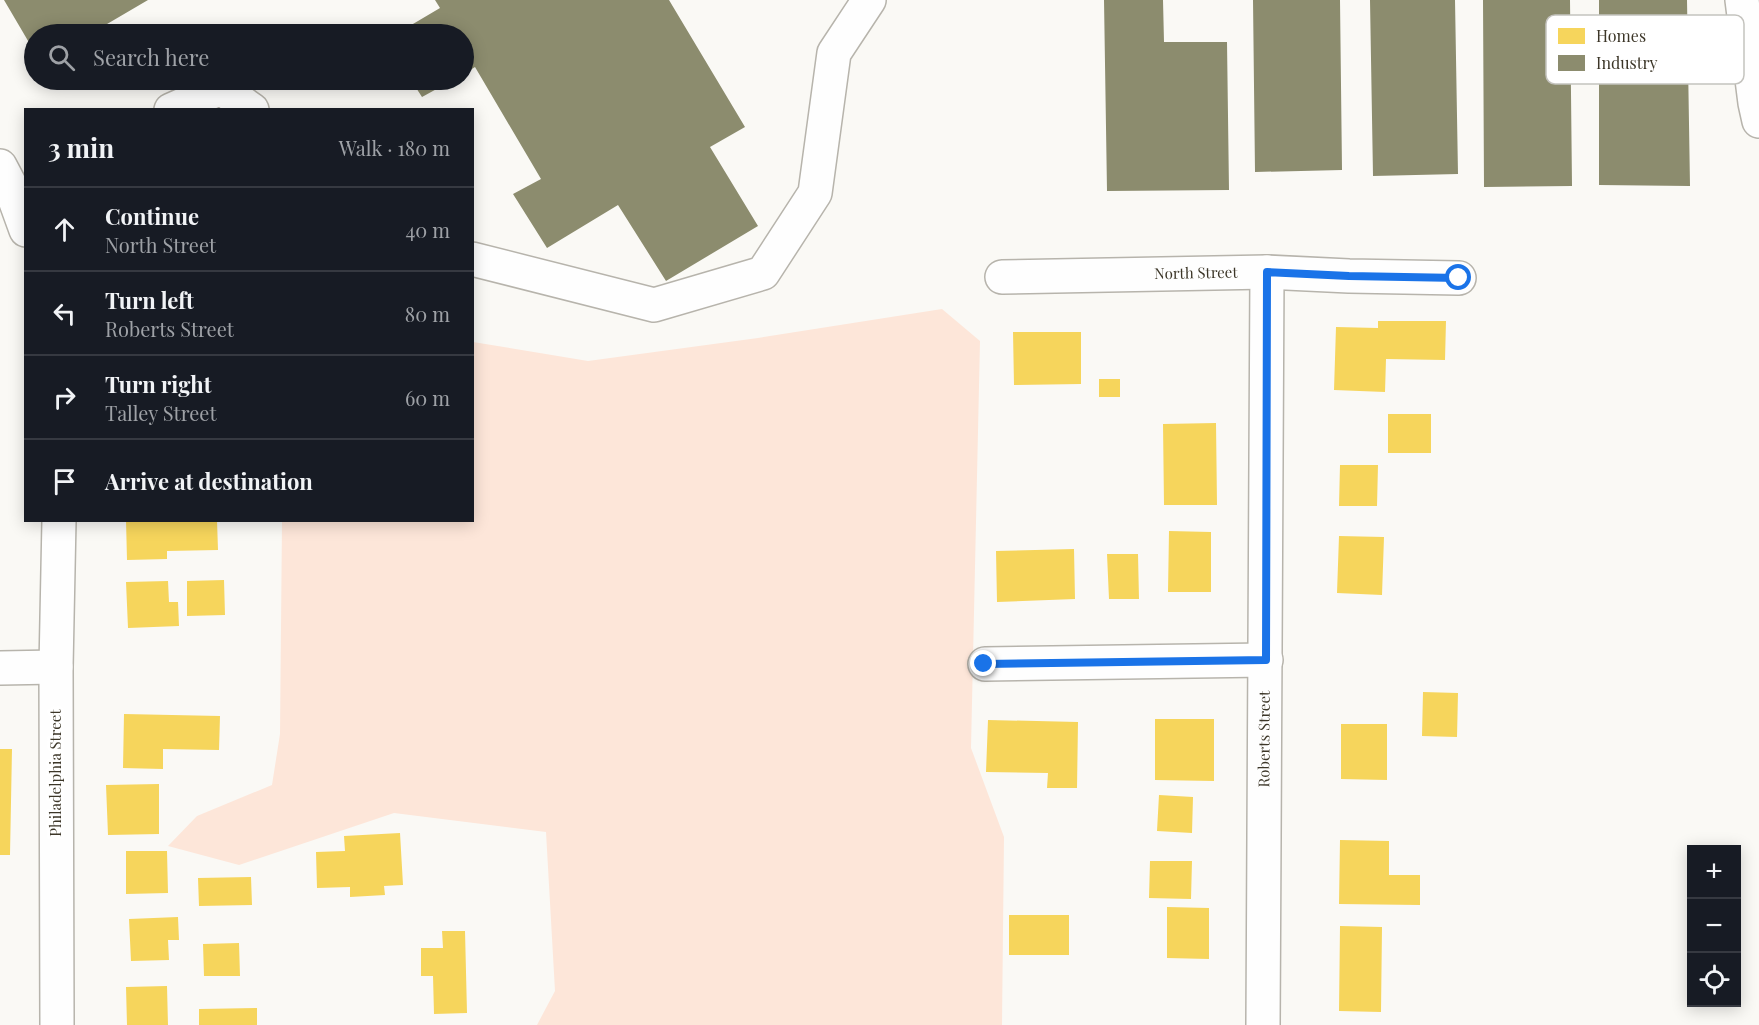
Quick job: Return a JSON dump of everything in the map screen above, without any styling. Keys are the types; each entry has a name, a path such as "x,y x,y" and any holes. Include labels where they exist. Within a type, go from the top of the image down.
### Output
{"street":[{"path":"474,259 654,304 763,273 815,193 834,52 869,0"},
{"path":"1742,0 1744,15"},
{"path":"1744,16 1759,122"},
{"path":"176,108 216,90"},
{"path":"224,90 249,108"},
{"path":"11,174 24,223"},
{"name":"North Street","path":"1002,277 1267,272 1459,278"},
{"name":"Roberts Street","path":"1263,1025 1267,272"},
{"name":"Philadelphia Street","path":"57,1025 56,668 59,522"},
{"path":"984,664 1266,660"},
{"path":"0,668 56,668"}],"shaded area":[{"path":"942,309 980,341 971,748 1004,837 1002,1025 537,1025 555,991 546,832 394,813 239,865 168,846 197,816 272,785 280,734 282,522 474,522 474,342 588,361 758,338"}],"building: Homes":[{"path":"1378,321 1446,321 1445,360 1386,359 1385,392 1334,390 1336,327 1378,328"},
{"path":"1013,332 1081,332 1081,384 1014,385"},
{"path":"1099,379 1120,379 1120,397 1099,397"},
{"path":"1388,414 1431,414 1431,453 1388,453"},
{"path":"1216,423 1217,505 1164,505 1163,424"},
{"path":"1340,465 1378,465 1377,506 1339,506"},
{"path":"126,522 217,522 218,550 167,551 167,559 127,560"},
{"path":"1169,531 1211,532 1211,592 1168,592"},
{"path":"1339,536 1384,537 1382,595 1337,593"},
{"path":"1074,549 1075,599 997,602 996,551"},
{"path":"1107,554 1138,554 1139,599 1109,599"},
{"path":"224,580 225,615 187,616 187,581"},
{"path":"168,581 169,602 178,602 179,626 128,628 126,582"},
{"path":"1423,692 1458,693 1457,737 1422,736"},
{"path":"124,714 220,716 219,750 163,749 163,769 123,768"},
{"path":"1155,719 1214,719 1214,781 1155,780"},
{"path":"988,720 1078,722 1077,788 1047,788 1048,773 986,772"},
{"path":"1341,724 1387,724 1387,780 1341,779"},
{"path":"0,749 12,749 10,855 0,855"},
{"path":"159,784 159,834 108,835 106,785"},
{"path":"1159,795 1193,797 1192,833 1157,831"},
{"path":"400,833 403,885 384,886 385,895 350,897 350,887 317,888 316,852 345,851 344,836"},
{"path":"1340,840 1389,841 1389,875 1420,875 1420,905 1339,904"},
{"path":"126,851 167,851 168,893 126,894"},
{"path":"1150,861 1192,861 1191,899 1149,898"},
{"path":"251,877 252,905 199,906 198,878"},
{"path":"1167,907 1209,908 1209,959 1167,958"},
{"path":"1009,915 1069,915 1069,955 1009,955"},
{"path":"178,917 179,940 168,940 169,960 131,961 129,919"},
{"path":"1340,926 1382,927 1381,1012 1339,1011"},
{"path":"442,931 465,931 467,1013 434,1014 433,976 421,976 421,948 443,948"},
{"path":"239,943 240,976 204,976 203,944"},
{"path":"167,986 168,1025 127,1025 126,987"},
{"path":"257,1008 257,1025 199,1025 199,1009"}],"building: Industry":[{"path":"4,0 148,0 107,24 24,24 24,34"},
{"path":"435,0 669,0 745,127 710,147 758,226 666,281 618,205 547,248 513,194 541,179 474,68 474,24 413,24 440,8"},
{"path":"1104,0 1163,0 1164,42 1227,42 1229,190 1107,191"},
{"path":"1253,0 1340,0 1342,170 1255,172"},
{"path":"1370,0 1455,0 1458,174 1373,176"},
{"path":"1483,0 1570,0 1570,15 1546,15 1546,84 1571,84 1572,186 1484,187"},
{"path":"1599,0 1687,0 1687,15 1599,15"},
{"path":"1599,84 1688,84 1690,186 1599,185"},
{"path":"417,90 435,90 422,97"}],"route":[{"path":"984,664 1266,660 1267,272 1459,278"}]}
